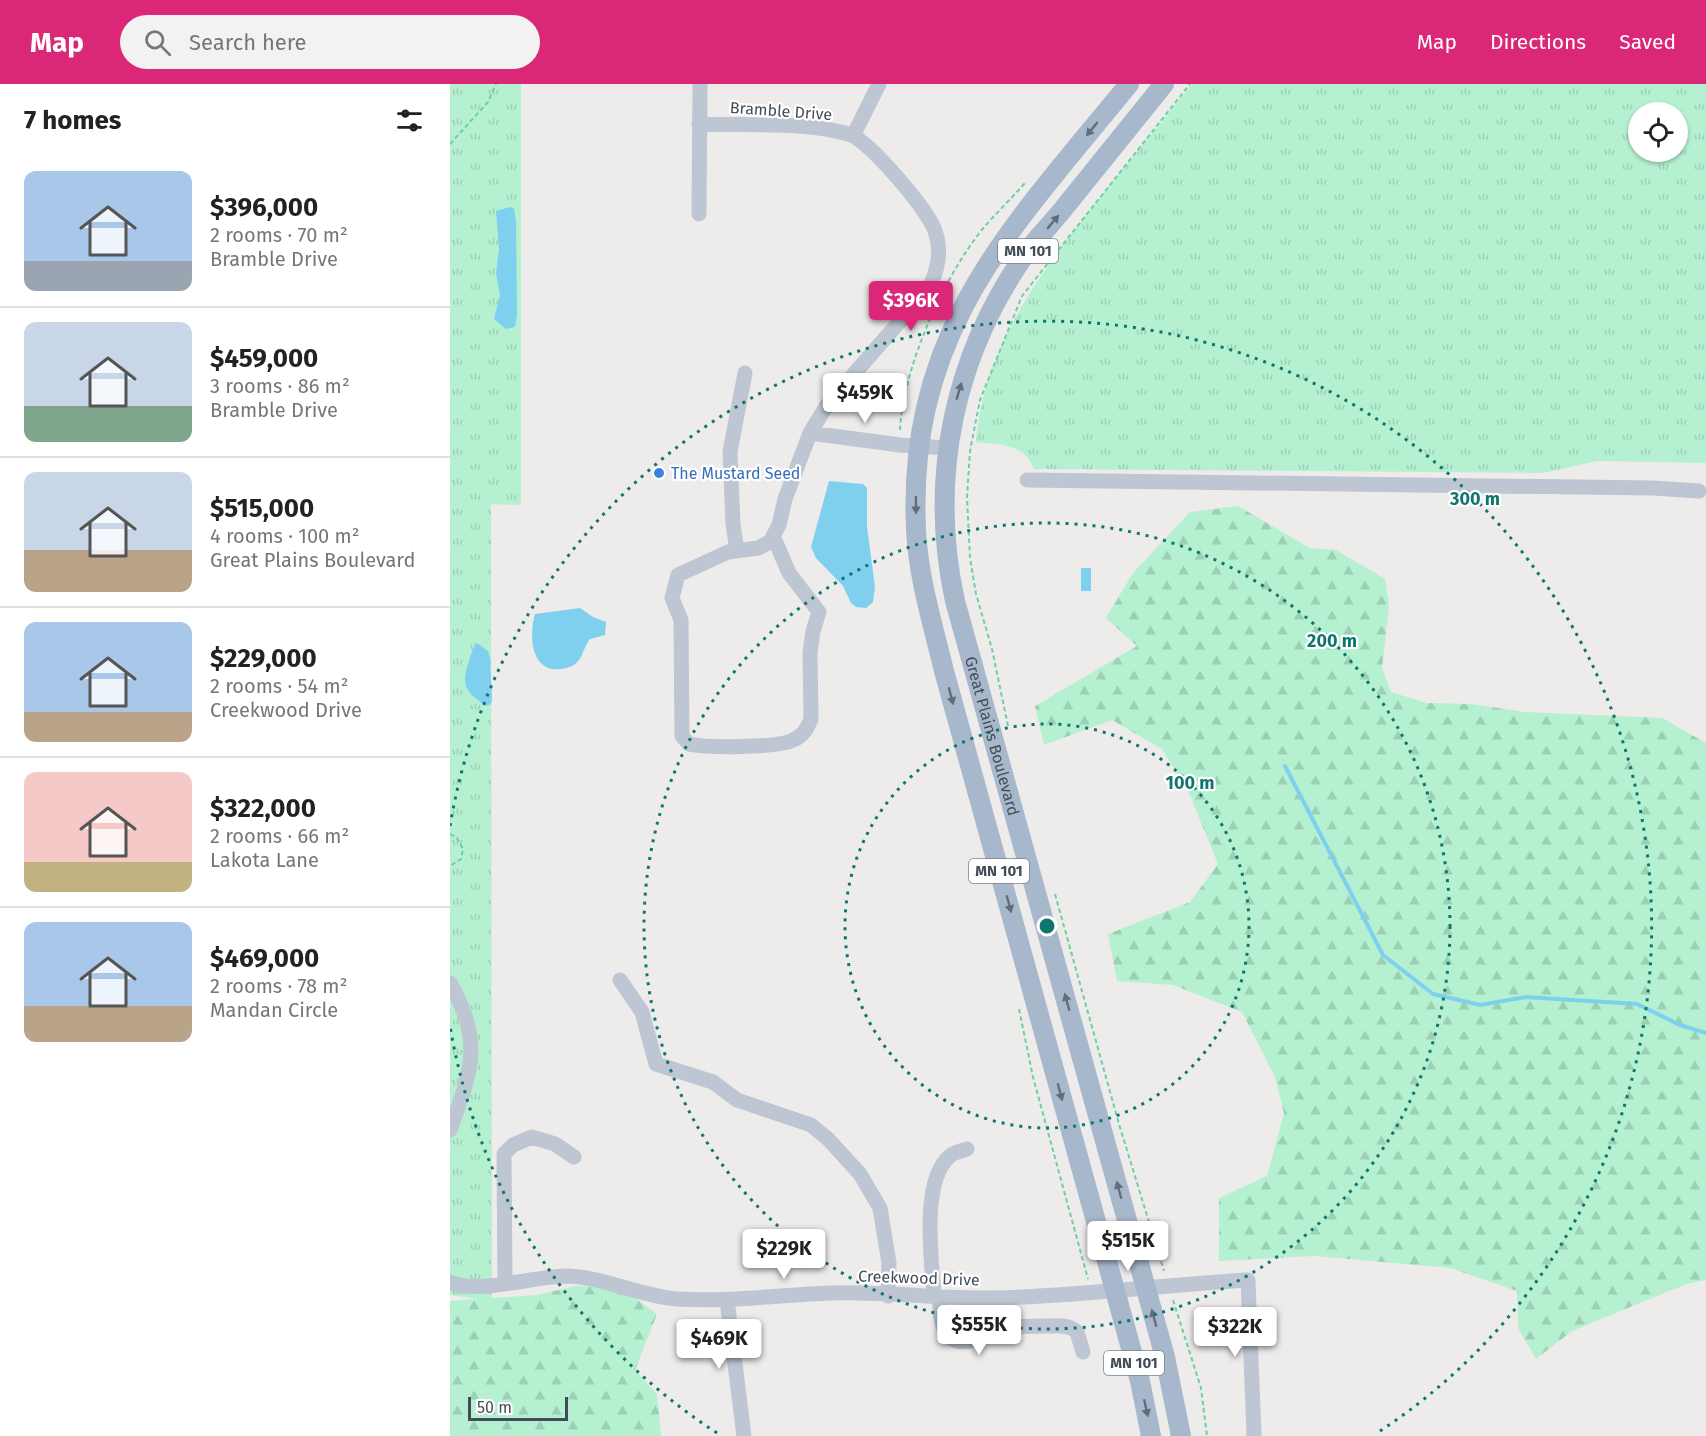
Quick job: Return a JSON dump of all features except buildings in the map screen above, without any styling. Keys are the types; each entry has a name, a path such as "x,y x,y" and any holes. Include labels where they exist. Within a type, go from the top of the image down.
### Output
{"main road":[{"name":"Great Plains Boulevard","path":"1129,84 1019,217 981,273 954,326 935,371 918,447 916,529 929,610 1140,1381 1151,1436"},
{"name":"Great Plains Boulevard","path":"1164,84 1030,248 1000,294 969,360 955,406 943,482 947,562 955,602 1146,1287 1174,1391 1181,1436"}],"street":[{"path":"699,214 700,84"},
{"path":"853,136 879,84"},
{"name":"Bramble Drive","path":"699,124 820,129 853,136 882,160 933,225 938,245 937,263 928,289 827,405 810,433 774,538"},
{"path":"737,551 733,524 730,452 745,374"},
{"path":"810,433 918,447 947,448"},
{"path":"1027,480 1653,488 1699,491"},
{"path":"774,538 789,573 819,612 812,642 811,719 807,730 791,742 757,745 689,744 682,736 681,620 672,598 678,576 728,552 758,548 774,538"},
{"path":"620,980 642,1012 656,1064 713,1082 737,1100 811,1125 828,1139 860,1174 880,1208 889,1263 888,1296"},
{"path":"450,983 461,1002 471,1035 472,1063 450,1130"},
{"path":"505,1282 504,1154 513,1145 531,1137 555,1144 574,1157"},
{"path":"967,1149 951,1155 938,1172 932,1200 937,1297 942,1327 948,1337 969,1341 1015,1327 1066,1326 1077,1332 1083,1352"},
{"name":"Creekwood Drive","path":"450,1282 476,1287 566,1276 593,1279 650,1296 727,1300 833,1293 888,1296 1017,1297 1114,1291 1167,1284 1248,1280 1254,1436"},
{"path":"727,1300 744,1436"}],"path":[{"path":"450,144 488,102 496,84"},
{"path":"1009,729 992,649 976,594 970,558 967,497 970,451 980,400 1022,296 1190,84"},
{"path":"450,834 457,838 463,849 461,860 450,867"},
{"path":"1054,893 1167,1284 1201,1388 1207,1436"}],"green space":[{"path":"450,84 521,84 521,505 491,504 492,1301 450,1295"},
{"path":"1192,84 1706,84 1706,463 1597,461 1543,473 1034,469 1025,455 1018,450 1003,445 976,442 981,406 991,372 1020,309 1059,250"},
{"path":"1238,506 1310,548 1336,550 1385,579 1389,606 1382,668 1391,692 1427,703 1471,704 1525,712 1662,718 1706,743 1706,1280 1686,1284 1572,1331 1536,1359 1518,1328 1517,1291 1450,1268 1315,1256 1219,1261 1219,1198 1267,1176 1284,1113 1275,1077 1242,1012 1173,985 1117,981 1108,934 1190,902 1218,864 1190,795 1162,749 1112,720 1044,745 1035,706 1137,646 1106,618 1133,573 1190,512"},
{"path":"575,1286 622,1288 657,1314 635,1370 657,1394 661,1436 450,1436 450,1301 537,1295"}],"water":[{"path":"510,207 514,209 516,222 517,315 515,327 506,329 494,319 500,295 496,274 499,248 496,211"},
{"path":"829,481 863,484 867,488 867,527 875,587 873,602 866,608 856,607 851,603 843,586 816,558 811,547"},
{"path":"1081,568 1091,568 1091,591 1081,591"},
{"path":"580,608 606,622 605,635 590,639 581,657 572,666 559,669 541,664 533,647 535,614"},
{"path":"477,643 488,651 490,657 492,698 491,704 486,706 469,692 465,683 466,670"}],"waterway":[{"path":"1285,766 1383,955 1433,994 1480,1005 1526,997 1637,1004 1680,1025 1706,1033"}],"place":[{"name":"The Mustard Seed","path":"659,473"}]}
